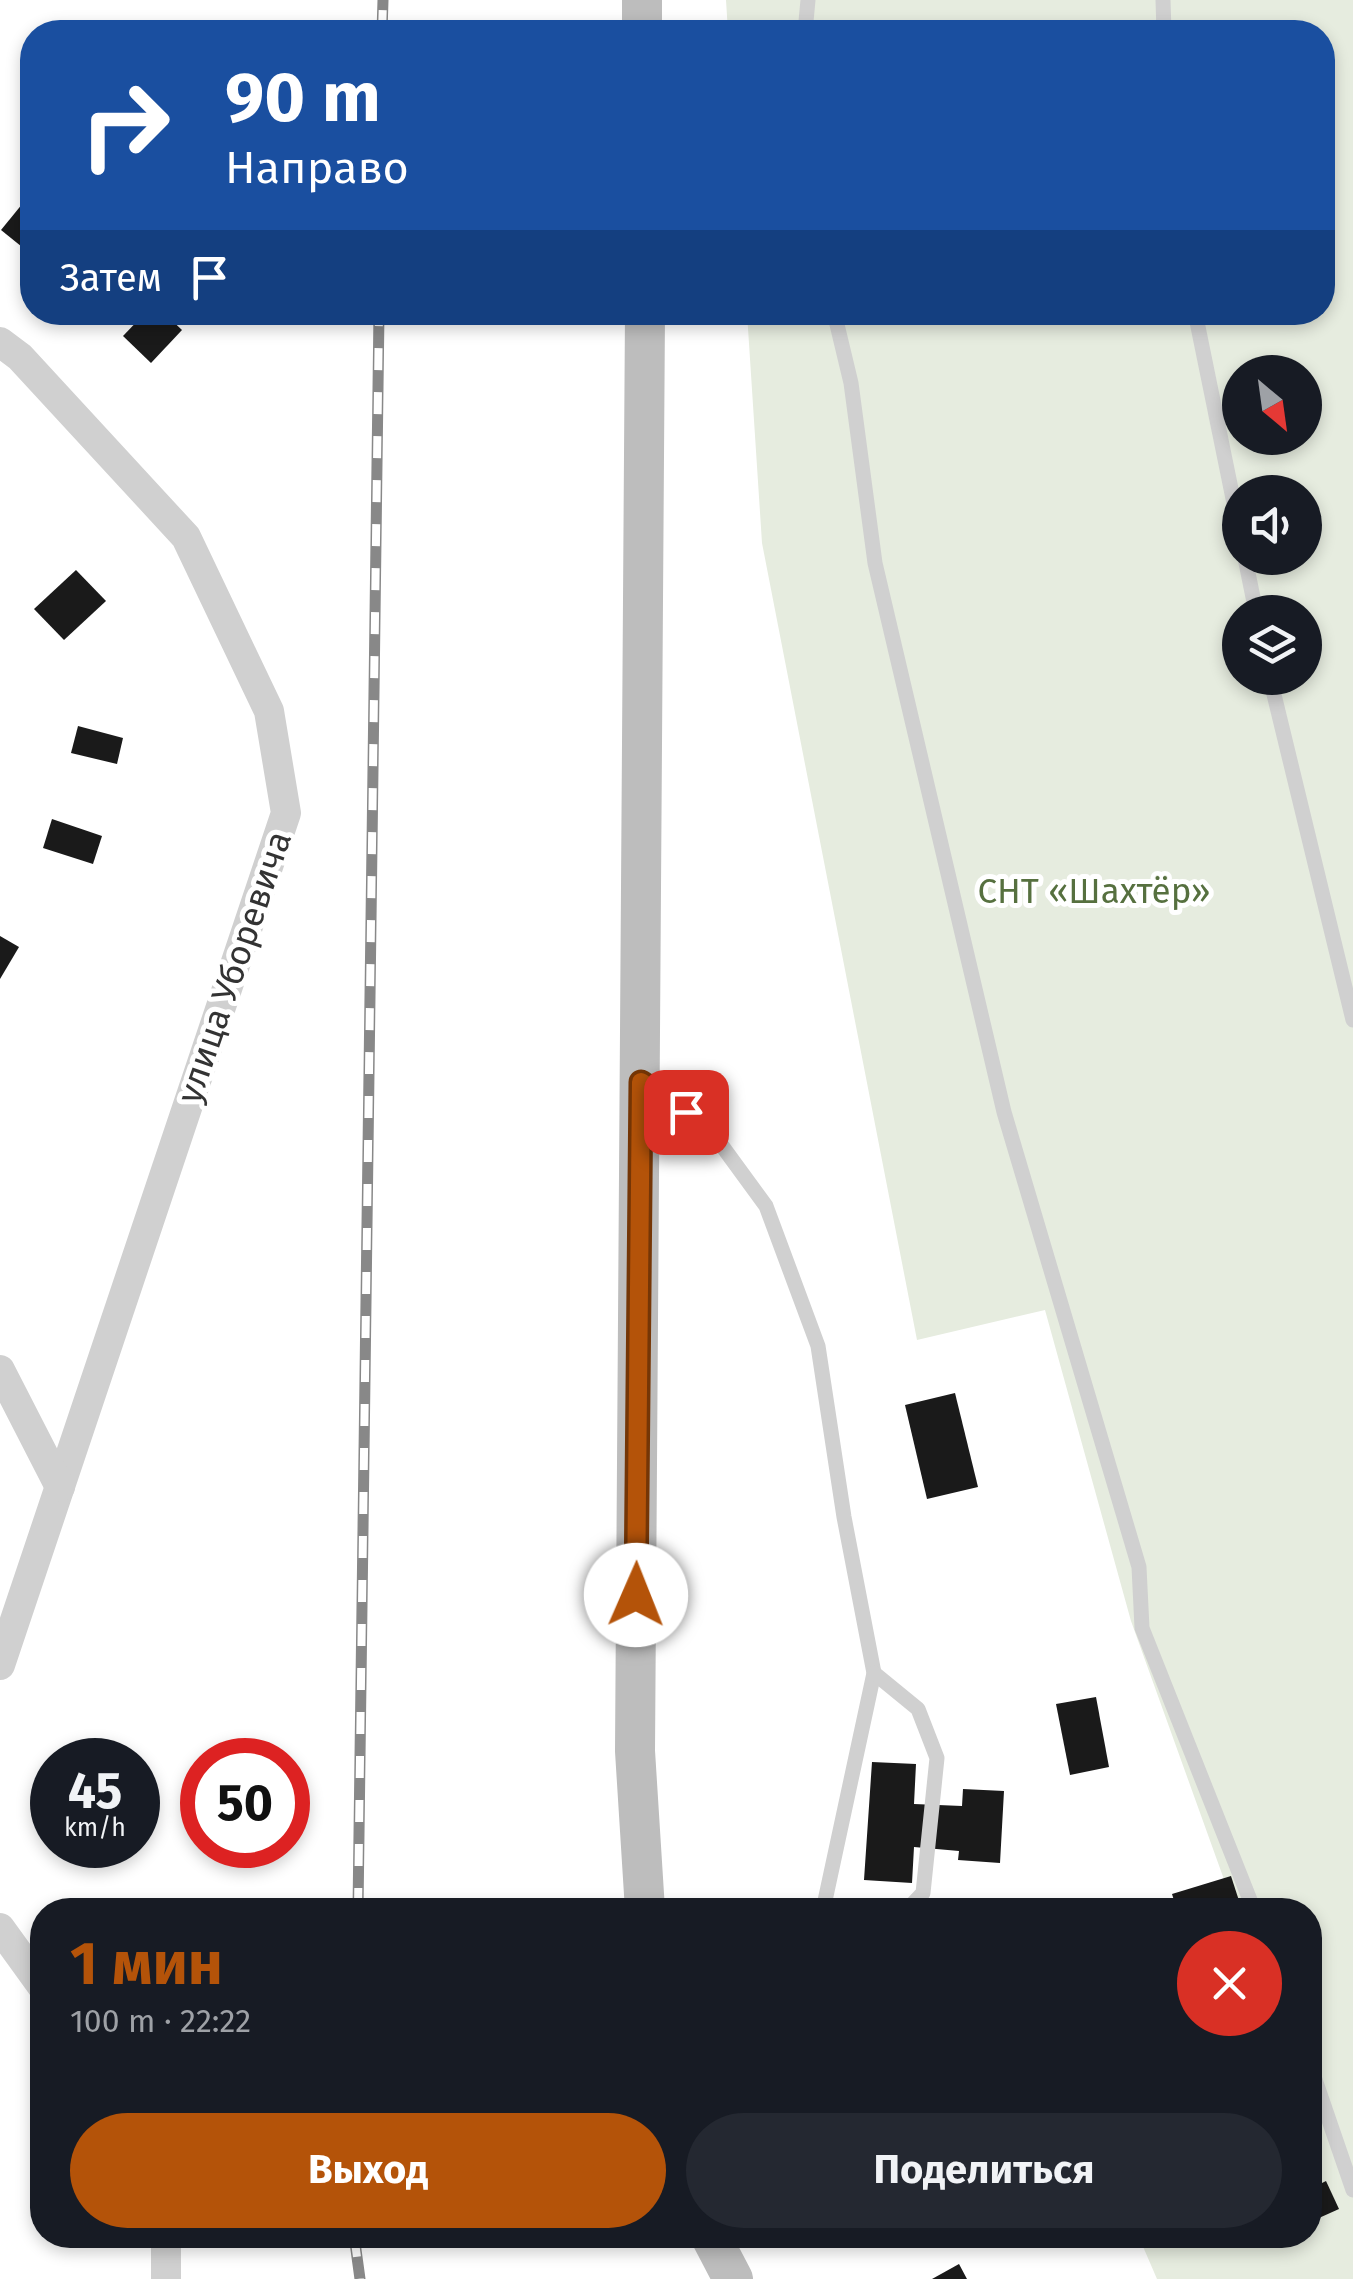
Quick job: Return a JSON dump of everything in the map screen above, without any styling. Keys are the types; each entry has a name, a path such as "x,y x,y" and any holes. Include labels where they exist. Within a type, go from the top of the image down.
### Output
{"main road":[{"path":"644,1898 635,1751 645,325"},
{"path":"717,2248 733,2279"}],"street":[{"name":"улица Уборевича","path":"0,342 20,358 186,537 269,711 286,812 0,1665"},
{"path":"0,1370 60,1487"},
{"path":"0,1928 30,1969"},
{"path":"166,2248 166,2279"}],"lane":[{"path":"837,325 851,383 875,564 1004,1112 1139,1568 1142,1628 1249,1898"},
{"path":"1198,325 1228,475"},
{"path":"1275,695 1346,960 1353,1020"},
{"path":"641,1082 709,1128 766,1206 818,1346 844,1517 874,1673 826,1898"},
{"path":"874,1673 918,1709 938,1758 923,1893 919,1898"},
{"path":"1322,2101 1353,2190"}],"green space":[{"name":"СНТ «Шахтёр»","path":"726,0 1353,0 1353,2279 1157,2279 1144,2248 1322,2248 1322,1898 1231,1898 1131,1621 1045,1310 917,1340 762,543 748,325 1335,325 1335,20 727,20"}],"building":[{"path":"20,207 20,245 1,230"},
{"path":"134,325 177,325 182,330 151,363 123,336"},
{"path":"76,570 106,601 64,640 34,609"},
{"path":"78,726 123,738 117,764 71,753"},
{"path":"52,819 102,836 93,864 43,848"},
{"path":"0,936 19,947 0,979"},
{"path":"955,1393 978,1487 927,1499 905,1405"},
{"path":"1096,1697 1109,1767 1070,1775 1056,1704"},
{"path":"872,1762 916,1764 914,1804 962,1806 963,1789 1004,1791 1000,1863 958,1860 959,1851 914,1847 912,1883 864,1880"},
{"path":"1231,1876 1238,1898 1173,1898 1172,1894"},
{"path":"1326,2181 1339,2209 1322,2217 1322,2183"},
{"path":"959,2264 967,2279 932,2279"}],"railway":[{"path":"382,20 383,0"},
{"path":"358,1898 379,325"},
{"path":"356,2248 360,2279"}],"route":[{"path":"636,1595 641,1082 686,1112"}]}
